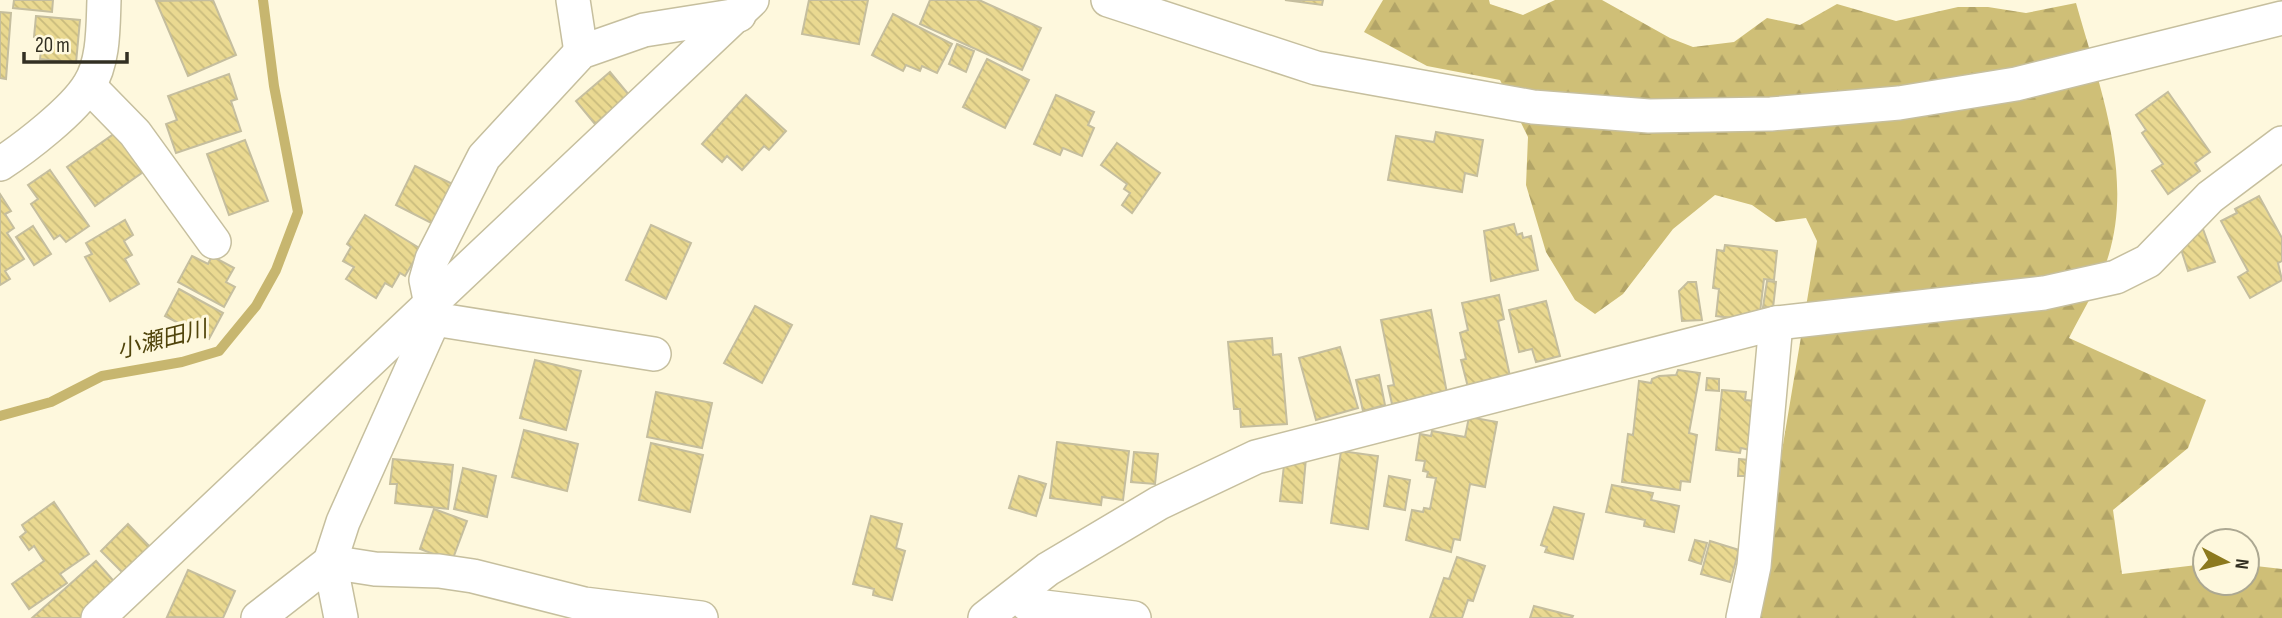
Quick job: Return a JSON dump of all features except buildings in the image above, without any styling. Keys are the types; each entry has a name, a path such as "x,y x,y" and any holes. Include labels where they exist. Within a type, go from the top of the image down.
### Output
{"street":[{"path":"0,164 50,125 89,86 96,70 103,34 104,0"},
{"path":"573,0 581,52"},
{"path":"1108,0 1316,68 1533,107 1648,116 1771,114 1899,103 2016,83 2282,18"},
{"path":"341,618 330,562 343,522 433,309 426,280 432,259 484,158 581,52 644,30 746,8"},
{"path":"98,618 433,309 746,8"},
{"path":"89,86 135,132 214,242"},
{"path":"985,618 1029,600 1159,503 1256,457 1776,323 2044,293 2116,277 2148,261 2210,197 2282,143"},
{"path":"433,309 653,354"},
{"path":"1743,618 1754,566 1776,323"},
{"path":"258,618 330,562 375,569 439,571 584,604 701,618"},
{"path":"1029,600 1134,618"}],"green space":[{"path":"1383,0 1489,0 1490,4 1523,15 1555,0 1602,0 1670,38 1693,47 1734,42 1767,18 1800,25 1837,4 1896,21 1958,7 1988,7 2026,13 2076,3 2111,133 2117,200 2114,233 2105,266 2069,338 2206,400 2188,448 2113,510 2122,574 2191,566 2191,597 2261,597 2261,567 2282,569 2282,618 1754,618 1817,241 1806,218 1776,222 1752,205 1715,195 1673,229 1623,294 1595,314 1575,300 1546,252 1526,185 1528,137 1500,80 1427,66 1364,32"}],"waterway":[{"name":"小瀬田川","path":"0,416 51,402 102,376 182,362 219,351 256,306 276,270 298,212 274,86 263,0"}]}
